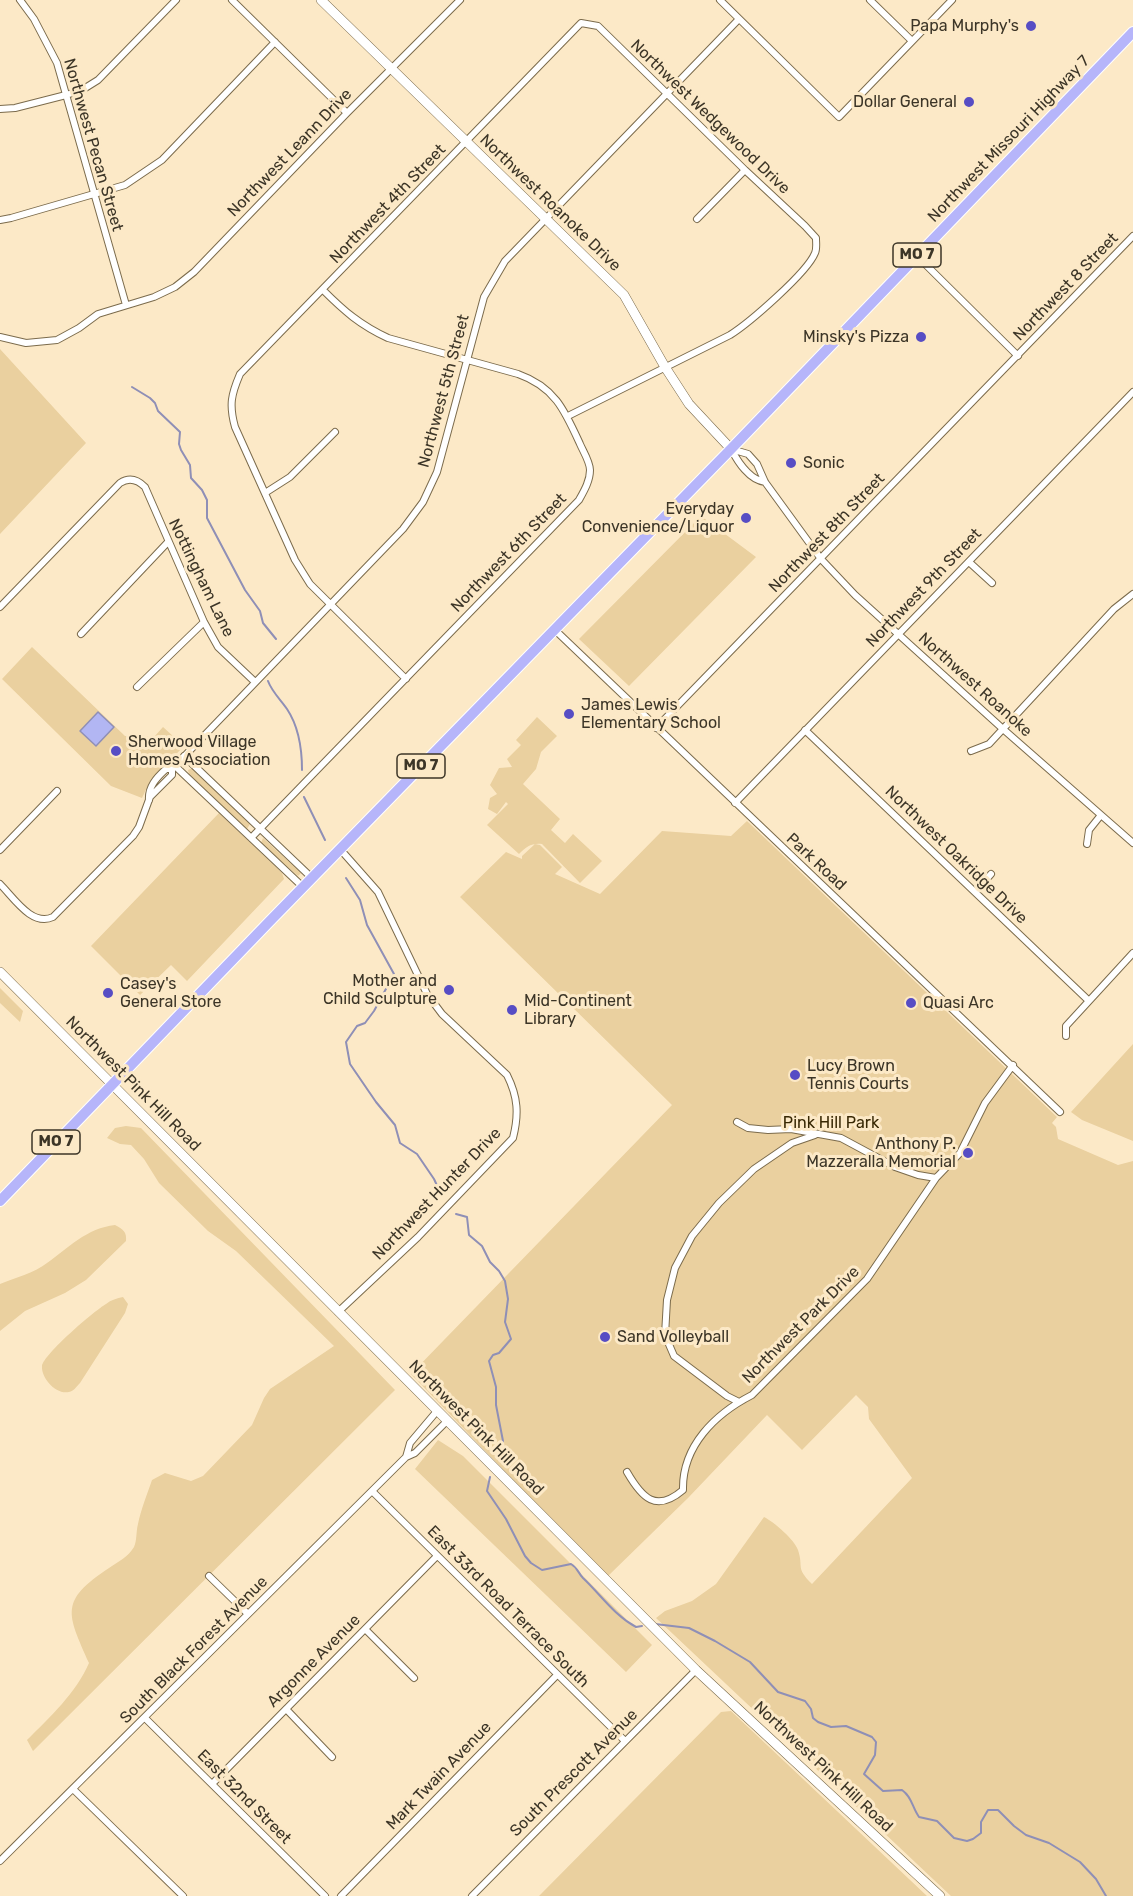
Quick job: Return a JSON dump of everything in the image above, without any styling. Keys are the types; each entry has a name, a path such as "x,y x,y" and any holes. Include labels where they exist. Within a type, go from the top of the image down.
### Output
{"main road":[{"name":"Northwest Roanoke Drive","path":"321,0 624,294 665,367 689,404 731,449"},
{"name":"Northwest Missouri Highway 7","path":"731,449 1133,32"},
{"name":"MO 7","path":"0,1201 731,449"},
{"name":"Northwest Pink Hill Road","path":"0,972 696,1670 940,1896"}],"street":[{"name":"Northwest Pecan Street","path":"20,0 47,40 57,63 126,304"},
{"path":"0,109 15,108 82,90 98,80 176,0"},
{"path":"232,0 347,113"},
{"name":"Northwest Leann Drive","path":"0,337 26,343 57,340 98,314 154,297 176,286 194,272 390,69 460,0"},
{"path":"720,0 839,117 952,0"},
{"path":"870,0 912,41"},
{"name":"Northwest 5th Street","path":"0,884 33,917 46,920 54,917 133,836 149,801 148,792 154,781 166,769 174,767 403,529 423,502 437,472 484,297 493,279 505,261 739,19"},
{"name":"Northwest Wedgewood Drive","path":"581,23 598,26 816,238 816,252 802,271 747,324 730,335 665,367"},
{"name":"Northwest 4th Street","path":"265,494 235,427 231,411 232,392 240,374 581,23"},
{"path":"0,220 124,185 162,160 275,42"},
{"path":"697,219 744,170"},
{"name":"Northwest 8 Street","path":"1018,356 1133,236"},
{"path":"916,256 1018,356"},
{"name":"Northwest 6th Street","path":"250,838 579,500 587,486 590,469 568,416 553,394 532,379 387,338 367,329 349,316 323,290"},
{"name":"Northwest 8th Street","path":"656,728 1018,356"},
{"path":"568,416 665,367"},
{"name":"Northwest 9th Street","path":"735,803 1133,392"},
{"path":"335,432 290,477 265,494 295,560 310,584 406,679"},
{"name":"Northwest Roanoke","path":"731,449 739,464 758,481 765,482"},
{"name":"Northwest Roanoke","path":"731,449 748,454 757,464 765,482 821,559 855,595 1133,843"},
{"name":"Nottingham Lane","path":"0,607 120,483 126,479 140,482 145,486 204,622 218,647 255,682"},
{"path":"81,634 168,542"},
{"path":"969,562 993,583"},
{"path":"971,751 989,744 1114,609 1133,594"},
{"path":"137,687 204,622"},
{"name":"Park Road","path":"555,630 1060,1112"},
{"name":"Northwest Oakridge Drive","path":"805,730 1088,1000"},
{"path":"184,756 312,878"},
{"path":"174,767 303,887"},
{"path":"0,850 57,791"},
{"path":"1087,844 1089,830 1101,815"},
{"name":"Northwest Hunter Drive","path":"338,1312 418,1236 513,1138 518,1104 514,1088 507,1075 442,1014 427,994 378,892 340,849"},
{"path":"975,891 991,874"},
{"path":"1066,1036 1066,1026 1133,953"},
{"name":"Northwest Park Drive","path":"815,1134 792,1143 754,1169 719,1203 692,1236 675,1268 667,1300 665,1335 674,1356 727,1396 739,1402 752,1395 867,1279 936,1178 960,1154 985,1103 1013,1065"},
{"path":"737,1122 748,1128 790,1129 841,1138 895,1167 936,1178"},
{"path":"627,1472 636,1488 647,1499 662,1502 674,1498 683,1490 685,1464 692,1447 704,1431 739,1402"},
{"name":"South Black Forest Avenue","path":"406,1457 410,1443 437,1411"},
{"name":"South Black Forest Avenue","path":"0,1861 406,1457 415,1453 447,1421"},
{"name":"East 33rd Road Terrace South","path":"372,1491 436,1557 625,1741"},
{"name":"Argonne Avenue","path":"212,1784 436,1557"},
{"path":"209,1576 248,1614"},
{"path":"365,1629 414,1678"},
{"name":"South Prescott Avenue","path":"473,1895 696,1670"},
{"name":"Mark Twain Avenue","path":"341,1896 558,1675"},
{"path":"286,1709 333,1757"},
{"name":"East 32nd Street","path":"144,1718 325,1896"},
{"path":"73,1789 183,1896"}],"green space":[{"path":"0,349 86,443 0,534"},
{"path":"701,516 756,557 629,686 579,639"},
{"path":"32,647 125,736 154,737 163,727 184,746 150,781 142,798 111,786 2,679"},
{"path":"537,717 557,736 541,752 536,769 523,784 560,819 551,830 565,843 573,834 602,861 580,883 542,844 529,846 519,854 487,825 508,804 506,802 497,814 488,809 490,798 497,794 490,785 499,768 512,767 507,759 521,745 516,740"},
{"path":"193,768 250,824 247,829 189,774 188,770"},
{"path":"219,813 282,873 284,879 187,981 171,965 140,995 91,946"},
{"name":"Pink Hill Park","path":"747,821 1057,1117 1052,1123 1056,1127 1058,1139 1118,1165 1133,1161 1133,1896 951,1896 656,1618 665,1611 692,1601 716,1584 764,1517 793,1541 800,1556 802,1571 812,1584 912,1478 869,1419 868,1407 856,1395 802,1450 767,1415 688,1498 607,1577 411,1374 672,1105 460,897 506,852 522,859 522,856 535,844 540,845 562,867 555,874 600,894 662,831 731,836"},
{"path":"263,838 301,873 298,876 261,843"},
{"path":"0,988 23,1011 20,1022 0,1003"},
{"path":"1133,1044 1133,1141 1082,1120 1071,1112"},
{"path":"126,1126 141,1128 395,1390 33,1751 27,1740 70,1694 89,1663 72,1620 75,1599 93,1580 123,1559 134,1547 139,1518 152,1480 165,1473 191,1481 203,1476 252,1425 270,1389 334,1346 236,1251 208,1231 159,1183 144,1159 131,1145 120,1144 107,1138 115,1128"},
{"path":"115,1225 124,1231 126,1241 86,1280 65,1293 25,1311 0,1331 0,1284 42,1267 87,1234"},
{"path":"123,1297 128,1304 125,1313 80,1383 69,1392 59,1391 50,1385 44,1376 42,1366 51,1352 91,1315 110,1301"},
{"path":"438,1440 463,1456 652,1645 626,1672 415,1469"},
{"path":"731,1711 927,1896 539,1896 721,1712"}],"water":[{"path":"98,712 114,727 96,746 80,731"}],"waterway":[{"path":"132,387 150,398 158,411 180,432 179,444 190,465 191,478 202,490 207,500 207,518 245,590 260,611 263,623 276,639"},
{"path":"268,681 294,723 300,746 302,770"},
{"path":"304,797 325,840"},
{"path":"346,878 360,900 367,925 394,974 374,1011 365,1023 357,1026 346,1042 350,1064 395,1125 400,1143 417,1154 440,1192"},
{"path":"456,1214 467,1217 469,1235 482,1246 490,1262 505,1281 508,1299 505,1322 511,1339 489,1361 496,1387 496,1405 503,1441 500,1461"},
{"path":"490,1477 487,1491 531,1563 542,1570 571,1564 621,1617 636,1627 642,1626"},
{"path":"655,1624 689,1628 715,1641 750,1662 778,1692 805,1701 811,1709 813,1718 818,1722 831,1727 846,1726 872,1737 876,1742 875,1755 864,1774 883,1791 902,1790 910,1799 919,1817 937,1821 954,1838 967,1841 981,1833 981,1822 988,1810 998,1810 1026,1835 1049,1843 1080,1862 1096,1879 1106,1896"}],"place":[{"name":"Papa Murphy's","path":"1031,26"},
{"name":"Dollar General","path":"969,102"},
{"name":"Minsky's Pizza","path":"921,337"},
{"name":"Sonic","path":"791,463"},
{"name":"Everyday Convenience/Liquor","path":"746,518"},
{"name":"James Lewis Elementary School","path":"569,714"},
{"name":"Sherwood Village Homes Association","path":"116,751"},
{"name":"Mother and Child Sculpture","path":"449,990"},
{"name":"Casey's General Store","path":"108,993"},
{"name":"Quasi Arc","path":"911,1003"},
{"name":"Mid-Continent Library","path":"512,1010"},
{"name":"Lucy Brown Tennis Courts","path":"795,1075"},
{"name":"Anthony P. Mazzeralla Memorial","path":"968,1153"},
{"name":"Sand Volleyball","path":"605,1337"}]}
